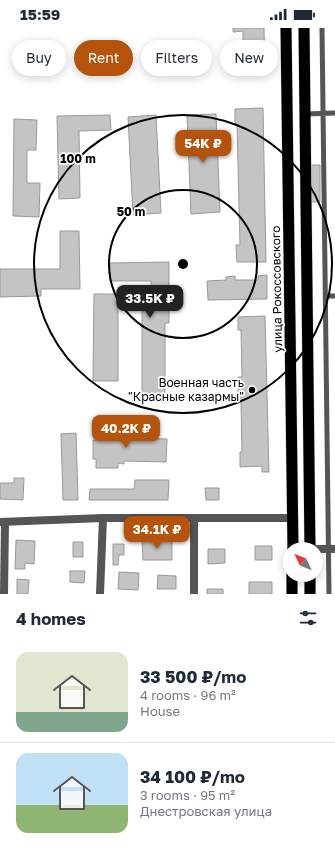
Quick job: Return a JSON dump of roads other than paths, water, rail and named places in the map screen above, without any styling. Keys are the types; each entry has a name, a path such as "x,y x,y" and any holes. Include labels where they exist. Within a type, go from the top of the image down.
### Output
{"highway":[{"name":"улица Рокоссовского","path":"286,28 293,542"},
{"path":"304,28 310,542"},
{"path":"292,582 292,594"},
{"path":"310,582 310,594"}],"street":[{"path":"4,594 2,522 103,518 293,518"},
{"path":"100,594 103,518"},
{"path":"194,519 194,594"}],"lane":[{"path":"322,28 328,469 332,549 330,594"},
{"path":"305,114 335,113"},
{"path":"326,296 335,296"},
{"path":"328,469 335,469"}],"place":[{"name":"Военная часть \"Красные казармы\"","path":"252,390"}]}
